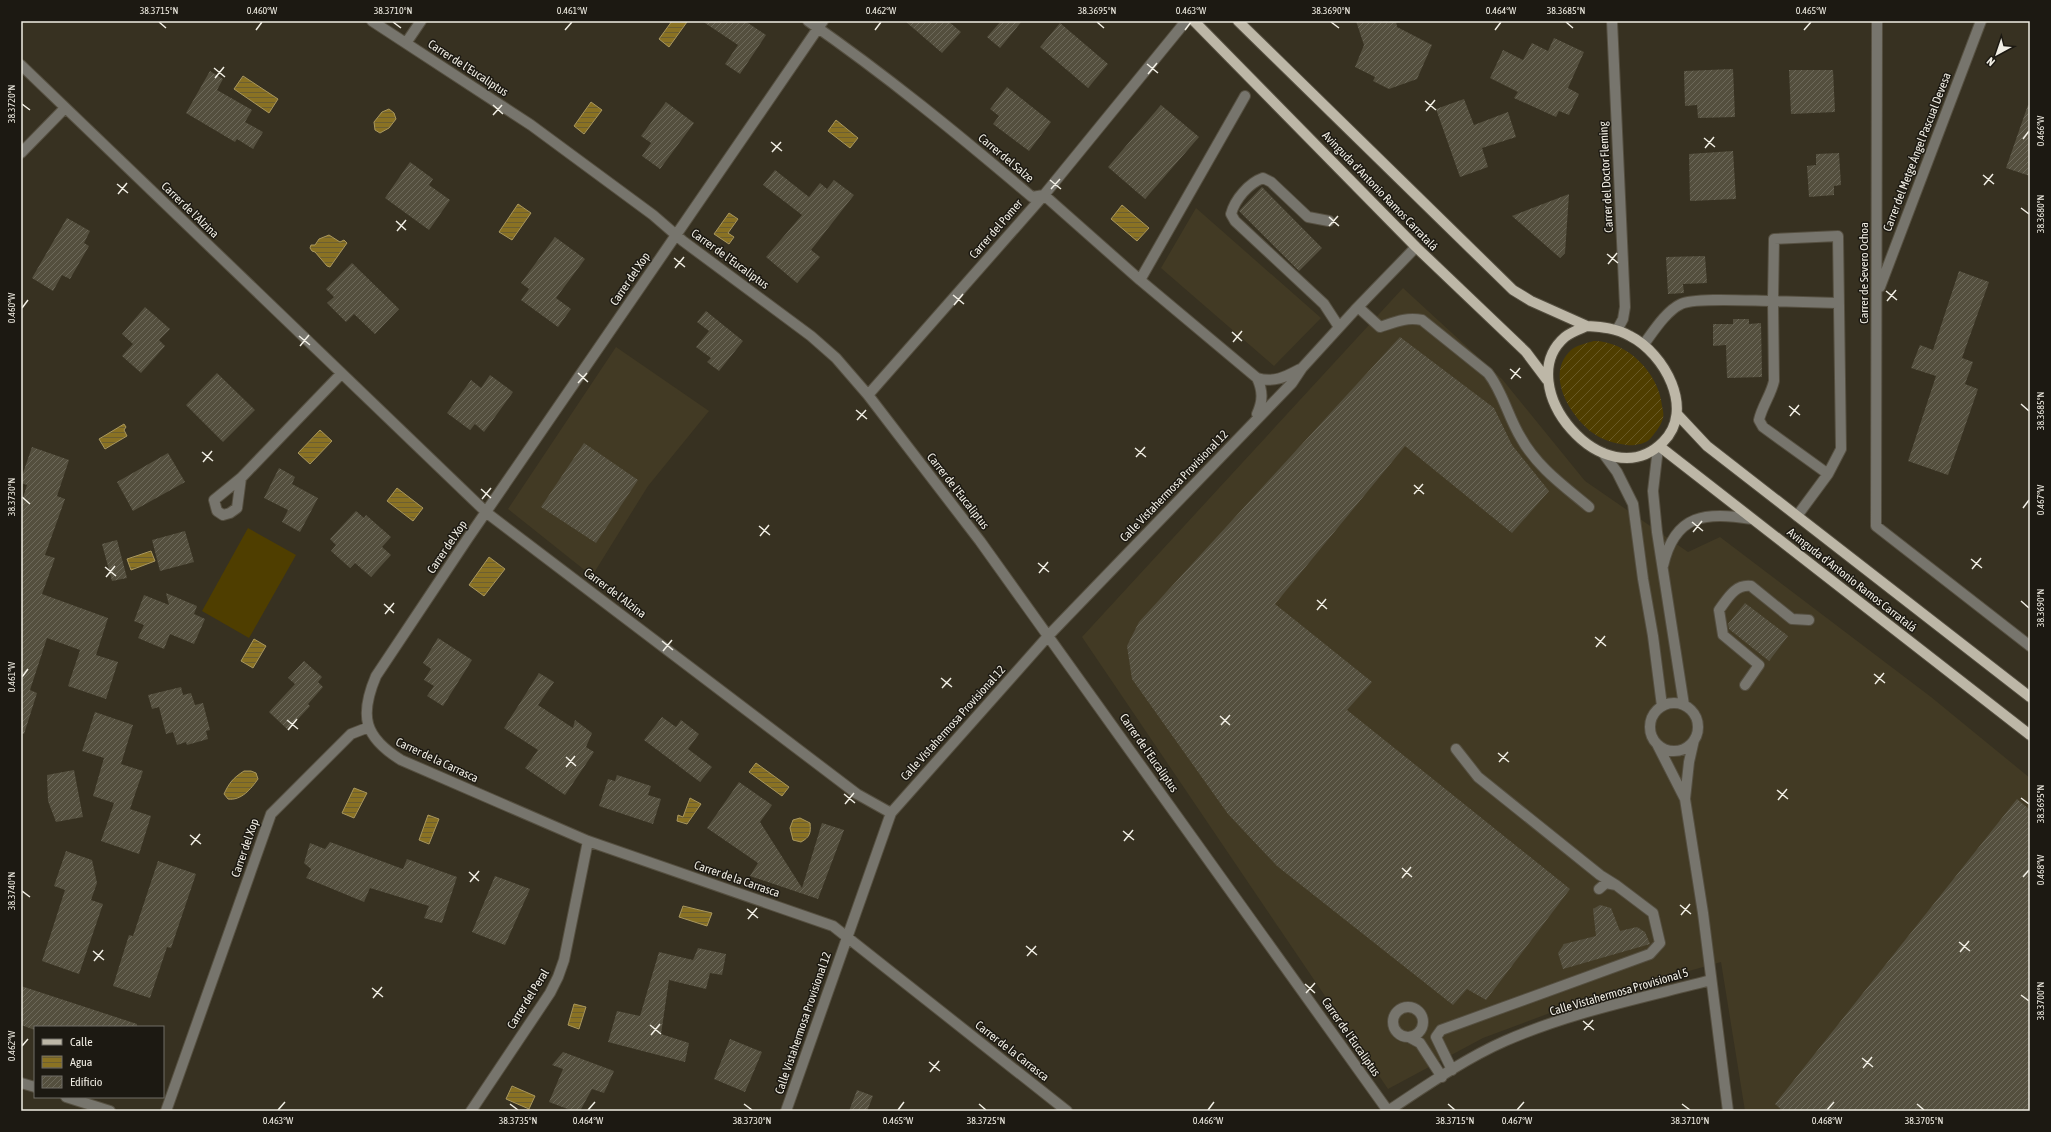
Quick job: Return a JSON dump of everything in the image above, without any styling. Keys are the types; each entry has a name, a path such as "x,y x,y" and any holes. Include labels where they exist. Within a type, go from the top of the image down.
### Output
{"main road":[{"name":"Avinguda d'Antonio Ramos Carratalá","path":"1194,21 1416,247 1526,352 1548,380"},
{"name":"Avinguda d'Antonio Ramos Carratalá","path":"1238,21 1514,290 1531,301 1587,326"},
{"path":"1587,326 1618,330 1644,344 1660,362 1670,381 1676,399 1677,414 1674,428 1658,447 1649,454 1628,458 1603,453 1584,442 1570,429 1559,413 1548,380 1552,357 1557,347 1565,337 1587,326"},
{"name":"Avinguda d'Antonio Ramos Carratalá","path":"1677,414 1707,446 2030,697"},
{"name":"Avinguda d'Antonio Ramos Carratalá","path":"1658,447 2030,735"}],"street":[{"name":"Carrer de l'Eucaliptus","path":"372,21 531,125 653,214 676,235 811,336 836,358 868,395 980,541 1049,635 1388,1111"},
{"path":"406,43 421,21"},
{"name":"Carrer del Salze","path":"808,21 820,24 926,108 1032,197 1044,195"},
{"name":"Carrer del Pomer","path":"868,395 1044,195 1186,21"},
{"name":"Carrer del Doctor Fleming","path":"1612,21 1624,307 1623,319 1618,330"},
{"name":"Carrer de Severo Ochoa","path":"1877,21 1876,526 2030,646"},
{"name":"Carrer del Metge Ángel Pascual Devesa","path":"1877,293 1981,21"},
{"name":"Carrer del Xop","path":"166,1111 271,814 351,734 369,727 368,695 376,676 820,24"},
{"name":"Carrer de l'Alzina","path":"21,65 487,513 857,794 890,813"},
{"path":"1140,280 1245,96"},
{"path":"21,153 65,108"},
{"path":"1329,221 1308,217 1271,182 1263,178 1254,181 1233,205 1231,214 1234,221 1324,304 1339,327"},
{"path":"1044,195 1140,280 1257,378"},
{"path":"1796,516 1828,474 1841,450 1837,303 1838,236 1774,238 1774,381 1772,393 1760,412 1759,420 1763,427 1828,474"},
{"name":"Calle Vistahermosa Provisional 12","path":"786,1111 890,813 1049,635 1292,383 1302,368 1339,327 1416,247"},
{"path":"1644,344 1660,322 1681,304 1697,301 1837,303"},
{"path":"1358,307 1380,327 1412,318 1422,320 1488,373 1496,383 1509,417 1522,440 1534,456 1546,471 1589,507"},
{"name":"Calle Vistahermosa Provisional 12","path":"1257,378 1267,381 1275,381 1302,368"},
{"path":"241,478 341,374"},
{"name":"Calle Vistahermosa Provisional 12","path":"1253,422 1262,400 1260,385 1257,378"},
{"path":"1658,447 1653,490 1662,571 1684,704 1695,716 1698,725 1689,762 1686,799 1728,1111"},
{"path":"1603,453 1617,472 1633,504 1642,579 1653,636 1662,706"},
{"path":"1662,571 1670,540 1681,529 1698,518 1723,515 1752,519"},
{"path":"1745,685 1759,666 1723,635 1719,610 1736,588 1744,585 1751,586 1792,619 1809,620"},
{"path":"1684,704 1672,703 1662,706 1655,712 1651,720 1650,728 1656,743 1686,799"},
{"name":"Carrer de la Carrasca","path":"369,727 374,738 383,749 401,760 588,840 833,926 1067,1111"},
{"path":"1656,743 1663,748 1672,751 1680,750 1688,746 1694,740"},
{"path":"1452,1070 1436,1037 1441,1030 1650,954 1660,943 1653,913 1600,875 1478,776 1456,749"},
{"name":"Carrer del Peral","path":"470,1111 550,992 558,977 564,960 588,840"},
{"path":"1599,890 1606,883 1616,885"},
{"name":"Calle Vistahermosa Provisional 5","path":"1388,1111 1452,1070 1505,1041 1562,1020 1609,1006 1711,980"},
{"path":"1409,1037 1420,1043 1442,1076"},
{"path":"21,1083 34,1087"},
{"path":"69,1098 110,1111"}],"shaded area":[{"path":"1196,208 1321,318 1274,366 1161,268"},
{"path":"1403,288 1502,379 1585,481 1688,552 1720,537 1931,697 2030,778 2030,1111 1745,1111 1721,962 1582,1001 1483,1038 1388,1089 1082,637"},
{"path":"1594,341 1606,342 1629,353 1648,371 1655,382 1660,394 1663,417 1658,429 1650,439 1645,442 1636,445 1627,445 1605,440 1585,426 1576,417 1569,406 1560,383 1560,371 1563,360 1573,348"},
{"path":"616,347 709,411 648,486 592,576 508,509"},
{"path":"248,528 296,555 249,638 202,611"}],"water":[{"path":"672,21 687,22 669,47 659,39"},
{"path":"243,76 278,99 269,113 234,89"},
{"path":"591,102 602,110 584,134 574,126"},
{"path":"389,109 394,113 396,119 389,128 380,133 375,130 374,122 382,112"},
{"path":"836,120 858,138 850,148 828,131"},
{"path":"518,204 531,213 512,240 499,232"},
{"path":"1122,205 1149,228 1137,241 1111,219"},
{"path":"729,213 738,219 728,233 734,237 729,244 714,234"},
{"path":"329,235 340,242 344,240 347,243 330,267 327,266 310,248 311,245 315,245 319,239"},
{"path":"124,424 126,427 124,430 127,436 105,449 99,439"},
{"path":"320,430 332,441 310,464 298,453"},
{"path":"397,488 423,508 413,521 387,501"},
{"path":"151,551 155,561 131,570 127,559"},
{"path":"489,557 505,569 484,596 469,585"},
{"path":"254,639 266,646 253,668 241,661"},
{"path":"756,763 789,787 782,796 749,772"},
{"path":"244,771 256,773 258,779 245,794 237,798 228,799 224,794 228,787 234,778"},
{"path":"354,788 367,793 354,818 342,813"},
{"path":"690,798 701,804 687,824 677,821 678,815 683,817"},
{"path":"428,815 439,819 429,844 419,840"},
{"path":"800,818 810,823 810,832 801,842 793,840 790,828 793,820"},
{"path":"683,906 712,913 707,926 679,917"},
{"path":"574,1004 586,1007 579,1029 568,1025"},
{"path":"512,1086 535,1096 529,1109 506,1099"}],"building":[{"path":"702,21 745,21 766,35 740,74 725,64 738,45"},
{"path":"905,21 948,21 961,32 942,53"},
{"path":"1001,21 1022,21 1000,48 987,37"},
{"path":"1356,21 1396,21 1397,27 1432,45 1417,79 1389,89 1373,81 1375,77 1355,67 1364,45"},
{"path":"1060,23 1108,64 1088,88 1040,47"},
{"path":"1554,38 1584,52 1568,88 1579,94 1569,115 1559,111 1556,117 1514,98 1518,92 1490,78 1503,50 1523,60 1532,43 1548,51"},
{"path":"1733,69 1735,117 1698,118 1697,105 1685,106 1684,71"},
{"path":"1789,70 1833,70 1835,112 1791,114"},
{"path":"210,71 223,79 217,90 252,110 245,122 263,132 253,149 237,139 235,142 186,113"},
{"path":"1007,87 1051,122 1029,151 993,124 999,116 990,109"},
{"path":"1464,99 1474,125 1508,112 1516,137 1482,148 1488,167 1460,177 1436,109"},
{"path":"666,102 694,123 660,169 642,156 651,143 641,136"},
{"path":"1161,105 1199,137 1145,199 1108,167"},
{"path":"2028,105 2030,106 2030,176 2006,168"},
{"path":"1733,151 1736,199 1690,201 1689,154"},
{"path":"1839,153 1841,185 1834,186 1834,195 1809,197 1807,166 1816,165 1816,154"},
{"path":"410,162 433,179 429,185 450,200 429,230 385,198"},
{"path":"775,170 809,197 820,183 827,189 834,180 854,195 811,250 820,257 797,283 766,257 802,215 763,185"},
{"path":"1262,187 1322,248 1299,271 1239,211"},
{"path":"1569,194 1565,253 1560,258 1512,216"},
{"path":"67,218 90,231 84,243 89,246 70,279 62,275 53,291 32,278"},
{"path":"555,237 585,259 556,298 571,309 558,327 521,300 529,289 521,283"},
{"path":"1705,256 1707,283 1683,284 1684,293 1668,294 1666,257"},
{"path":"352,263 399,309 375,334 354,314 346,322 327,303 334,297 326,289"},
{"path":"1959,271 1989,282 1962,358 1973,362 1965,384 1978,389 1948,475 1908,461 1936,376 1911,368 1920,345 1933,350"},
{"path":"145,307 170,329 159,340 165,346 141,373 122,356 133,344 122,334"},
{"path":"706,311 743,341 719,371 707,362 711,358 696,347 709,331 697,322"},
{"path":"1733,319 1749,319 1749,324 1761,323 1762,377 1727,378 1726,345 1713,346 1713,324 1733,324"},
{"path":"1400,337 1494,408 1512,445 1549,491 1512,533 1405,446 1275,604 1372,682 1347,710 1570,889 1486,1000 1467,989 1453,1005 1277,866 1228,814 1132,679 1127,646 1139,622"},
{"path":"217,373 255,410 223,442 186,405"},
{"path":"490,375 513,392 484,432 475,424 470,430 447,413 471,380 481,388"},
{"path":"584,443 638,480 596,543 541,507"},
{"path":"32,447 69,460 57,496 65,499 45,555 55,558 42,594 108,618 96,655 118,662 106,699 68,686 80,650 47,638 30,690 37,693 24,734 21,733 21,504 27,485 21,483 21,479"},
{"path":"168,453 185,482 133,511 117,482"},
{"path":"279,468 295,477 292,484 318,498 300,532 282,522 288,510 264,498"},
{"path":"356,511 364,518 366,515 391,537 382,547 391,555 371,577 355,563 350,568 331,551 336,545 330,539"},
{"path":"185,531 194,562 160,571 152,540"},
{"path":"117,540 127,578 112,581 102,544"},
{"path":"166,593 197,606 194,614 205,619 194,644 170,634 164,649 138,638 144,625 134,621 144,595 169,605"},
{"path":"1745,603 1788,636 1769,661 1729,629 1728,624"},
{"path":"438,638 472,660 443,706 427,696 434,686 424,680 431,669 423,663"},
{"path":"304,661 322,677 318,682 323,687 308,704 310,706 288,730 269,712 295,684 288,678"},
{"path":"539,673 554,682 538,705 573,728 575,720 592,733 586,747 594,752 565,795 525,768 538,750 504,728"},
{"path":"181,687 183,695 191,693 195,705 203,703 210,730 206,731 208,739 187,745 186,742 177,745 173,732 166,734 159,707 152,709 148,695"},
{"path":"95,712 133,725 121,764 143,771 130,809 151,816 139,854 101,841 114,803 93,796 104,758 82,751"},
{"path":"662,717 676,727 681,720 699,734 688,749 712,767 700,782 644,740"},
{"path":"74,770 83,817 56,822 48,801 47,775"},
{"path":"617,775 651,786 648,795 661,799 653,824 599,806 608,779 615,781"},
{"path":"739,782 772,805 760,822 802,888 822,823 844,830 818,899 750,876 758,863 707,828"},
{"path":"2017,799 2030,810 2030,1111 1783,1111 1775,1104"},
{"path":"330,842 403,869 407,859 457,877 442,923 424,918 429,906 370,888 364,902 306,878 311,869 304,863 310,843 325,849"},
{"path":"66,851 92,860 97,883 91,900 103,904 79,974 42,961 65,890 54,886"},
{"path":"158,861 196,874 171,948 167,947 150,998 113,986 129,935 133,936"},
{"path":"495,876 530,889 505,945 472,932"},
{"path":"1600,905 1611,908 1620,931 1637,927 1645,932 1650,944 1563,969 1558,953 1564,944 1596,936 1593,909"},
{"path":"698,948 726,954 722,975 710,973 706,989 669,980 661,1034 689,1043 685,1062 608,1042 617,1011 640,1016 659,952 693,960"},
{"path":"21,986 137,1024 137,1026 34,1026 34,1030 21,1025"},
{"path":"730,1039 762,1052 745,1092 714,1079"},
{"path":"563,1052 614,1071 604,1093 592,1089 580,1111 573,1111 549,1102 563,1069 552,1065"},
{"path":"857,1090 873,1096 867,1111 849,1111"}]}
